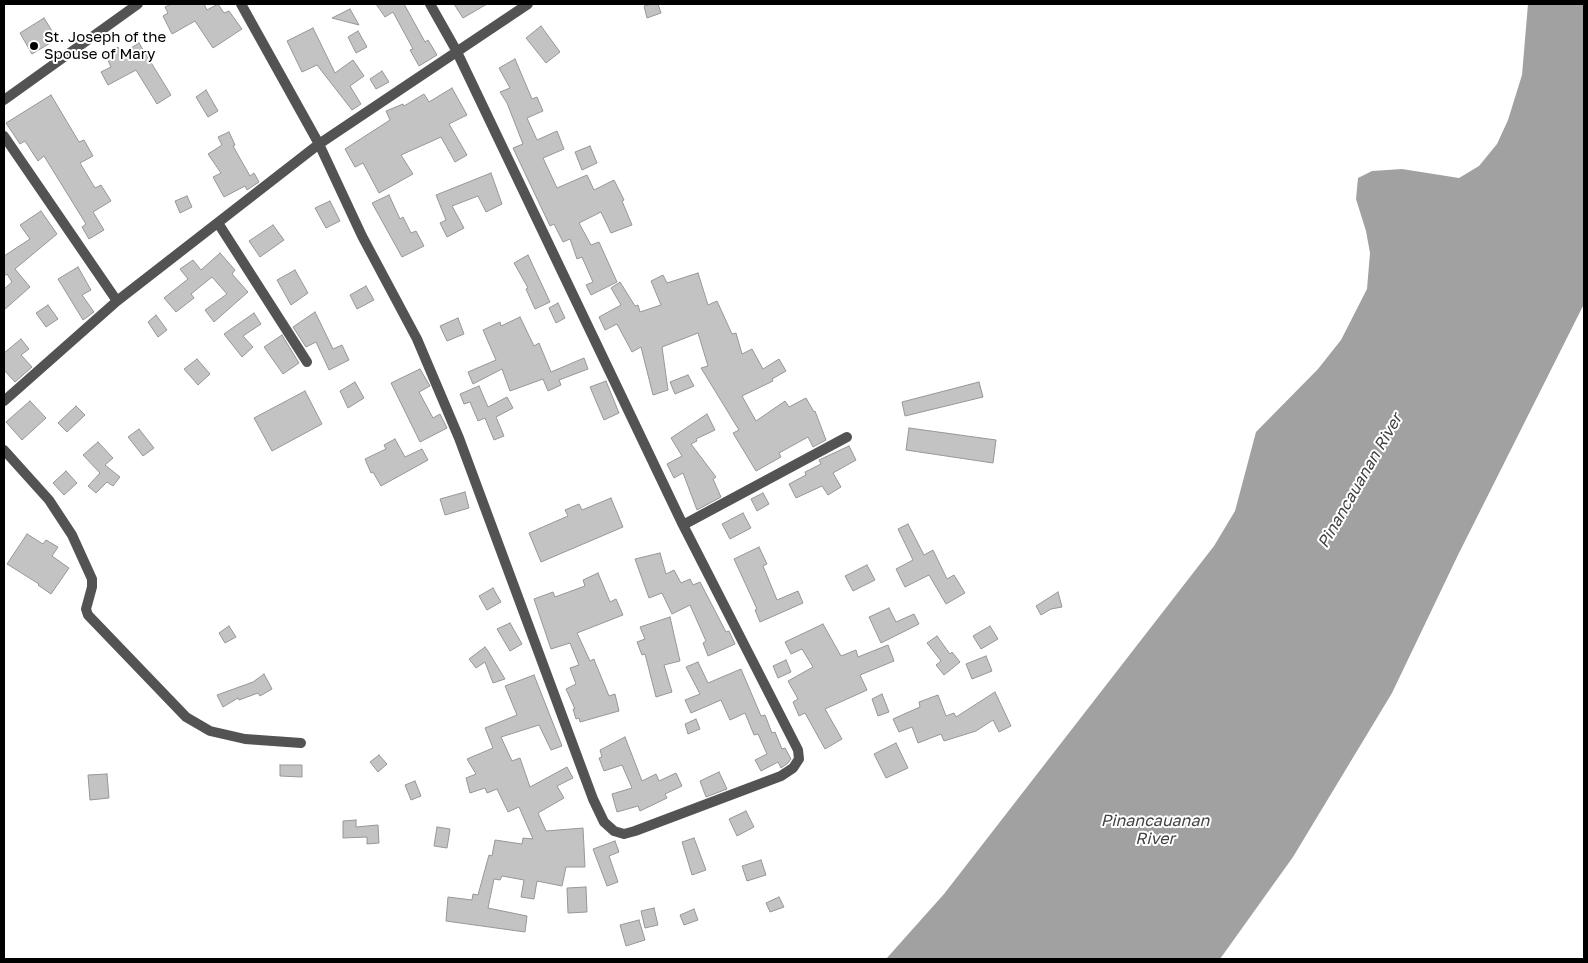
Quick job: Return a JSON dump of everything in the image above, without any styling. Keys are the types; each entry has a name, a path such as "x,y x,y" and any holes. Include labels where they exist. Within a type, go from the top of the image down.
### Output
{"street":[{"path":"4,100 138,4"},
{"path":"241,4 319,144 362,236 417,339 459,438 593,799 604,822 614,831 624,834 666,821 782,776 793,768 799,759 798,750 683,525 456,50 430,4"},
{"path":"4,401 117,301 319,144 456,50 528,4"},
{"path":"4,136 117,301"},
{"path":"218,223 307,362"},
{"path":"683,525 847,437"},
{"path":"4,450 49,500 72,535 92,579 92,587 86,609 88,616 186,717 210,731 245,739 302,742"}],"water":[{"name":"Pinancauanan River","path":"1528,4 1584,4 1584,304 1458,555 1392,693 1293,857 1220,959 886,959 944,894 1214,546 1235,511 1256,432 1318,369 1341,340 1367,289 1370,253 1366,231 1356,199 1358,178 1372,171 1402,169 1459,178 1479,166 1497,144 1508,120 1522,75"}],"building":[{"path":"171,4 204,4 207,10 218,4 224,13 229,11 242,29 213,48 195,21 172,34 163,16 168,13 165,7"},
{"path":"376,4 404,4 425,42 428,40 437,55 419,66 410,50 413,49 393,12 385,17"},
{"path":"454,4 487,4 463,18"},
{"path":"658,4 661,13 647,18 644,6"},
{"path":"350,9 359,25 332,18"},
{"path":"44,18 57,39 32,54 20,33"},
{"path":"541,26 560,52 546,63 526,38"},
{"path":"313,28 335,73 353,60 364,76 350,86 361,104 352,110 317,65 302,72 287,41"},
{"path":"358,31 367,47 356,53 348,37"},
{"path":"139,43 171,95 157,104 136,70 108,85 101,72 111,67 105,54 118,47 122,54"},
{"path":"515,59 532,99 537,97 543,111 527,118 537,140 557,131 564,149 543,158 557,188 587,175 594,190 614,180 624,200 622,201 632,225 611,233 601,212 579,223 591,245 599,242 617,282 591,295 586,285 593,282 582,257 577,259 570,239 563,242 554,224 550,226 513,148 523,144 507,103 500,92 510,88 499,68"},
{"path":"382,71 389,82 376,89 370,79"},
{"path":"452,88 467,115 449,124 467,155 455,162 441,137 401,155 413,174 379,193 363,163 355,167 345,149 390,120 386,111 403,104 404,106 424,94 429,102"},
{"path":"206,90 218,111 208,117 196,97"},
{"path":"51,95 79,142 84,140 93,156 80,163 95,188 101,185 111,201 93,212 104,230 89,239 82,227 86,224 44,156 38,161 25,141 20,144 6,123"},
{"path":"229,132 235,145 233,146 250,176 254,173 259,182 247,190 245,186 224,197 213,177 221,173 208,154 222,145 218,137"},
{"path":"590,146 597,163 582,170 575,152"},
{"path":"491,173 502,204 486,212 478,196 452,206 464,228 447,237 440,223 446,220 436,195"},
{"path":"389,195 400,219 403,217 411,233 416,231 424,246 402,257 372,203"},
{"path":"187,196 192,207 180,213 175,201"},
{"path":"330,201 340,221 326,228 315,208"},
{"path":"41,211 57,234 15,269 30,287 4,310 4,289 12,282 7,274 4,276 4,256 30,239 20,225"},
{"path":"273,225 284,240 260,257 249,241"},
{"path":"220,253 235,270 232,274 248,292 214,322 205,310 227,294 212,277 191,294 194,298 176,312 164,298 188,279 180,269 193,260 201,270"},
{"path":"528,255 550,302 535,309 526,289 528,288 514,263"},
{"path":"78,267 91,290 82,295 94,312 83,320 58,279"},
{"path":"295,270 308,293 291,305 277,280"},
{"path":"698,273 708,305 717,301 732,334 736,333 742,354 752,349 763,369 779,359 786,371 772,379 773,381 742,396 756,421 785,401 789,407 806,398 815,411 826,440 813,447 808,437 779,453 781,457 756,471 733,433 739,430 701,368 708,366 698,333 662,347 668,390 653,395 641,347 632,352 617,324 605,330 599,317 621,305 611,288 620,282 635,306 638,305 640,312 661,305 651,281 663,275 667,283"},
{"path":"366,286 374,300 357,309 350,295"},
{"path":"558,303 565,318 556,323 549,308"},
{"path":"48,305 58,319 46,327 36,313"},
{"path":"315,312 333,349 342,345 349,360 329,370 316,342 306,347 293,327"},
{"path":"254,313 261,324 243,336 253,347 242,357 224,334"},
{"path":"156,315 167,330 158,337 148,322"},
{"path":"520,317 534,346 539,343 551,372 584,358 588,369 559,380 561,385 548,391 543,379 510,391 502,369 473,384 468,372 496,360 483,330 500,322 501,326"},
{"path":"458,318 464,334 447,341 440,326"},
{"path":"282,335 299,363 283,374 264,347"},
{"path":"21,339 29,349 21,355 32,367 15,382 4,370 4,353"},
{"path":"197,359 210,374 198,385 184,369"},
{"path":"420,369 430,386 419,392 433,418 440,414 447,428 420,442 391,383"},
{"path":"688,375 694,386 675,394 670,382"},
{"path":"606,381 619,413 604,420 590,387"},
{"path":"355,382 364,398 348,408 340,391"},
{"path":"979,382 983,397 905,416 902,402"},
{"path":"479,386 488,407 507,397 513,408 496,417 504,436 494,440 485,418 478,421 470,402 464,404 460,394"},
{"path":"305,391 322,424 272,451 254,418"},
{"path":"30,401 46,418 22,440 6,422"},
{"path":"76,406 85,415 67,432 58,423"},
{"path":"707,414 715,430 696,439 697,441 691,444 716,477 713,479 721,497 697,510 683,473 674,478 667,464 682,456 671,438"},
{"path":"909,428 996,440 993,463 906,450"},
{"path":"139,429 154,448 143,456 128,437"},
{"path":"395,439 405,457 422,449 428,460 381,486 373,472 371,473 365,459 386,449 384,445"},
{"path":"98,442 113,458 105,465 120,477 113,486 107,482 96,493 88,486 100,473 83,455"},
{"path":"849,446 856,460 833,473 841,487 828,495 822,486 796,498 789,484 806,475 805,472 821,464 819,460"},
{"path":"66,471 77,483 64,495 53,483"},
{"path":"465,492 469,508 445,515 440,499"},
{"path":"763,493 769,504 757,511 751,499"},
{"path":"611,498 623,527 541,562 529,533 568,516 565,510 579,504 582,510"},
{"path":"743,513 751,528 730,539 722,524"},
{"path":"908,524 924,555 933,550 947,579 954,575 965,593 946,604 929,575 905,587 896,569 913,560 898,529"},
{"path":"27,534 43,544 46,540 58,547 52,556 69,568 51,594 39,584 7,564"},
{"path":"759,547 767,564 763,566 777,600 798,591 803,603 760,622 755,610 757,609 734,559"},
{"path":"660,553 666,574 674,570 681,583 690,579 693,585 700,582 726,632 729,631 735,644 708,656 703,643 706,641 690,605 672,614 662,593 649,598 635,559"},
{"path":"867,565 875,580 853,591 845,576"},
{"path":"598,573 610,602 616,599 623,615 577,633 590,661 594,659 609,696 615,694 619,711 580,722 579,718 576,719 573,709 575,709 566,689 576,684 570,668 579,665 570,643 551,649 534,599 553,592 555,597 585,586 583,580"},
{"path":"493,588 501,602 487,610 479,596"},
{"path":"1058,592 1062,607 1051,609 1041,615 1036,606"},
{"path":"889,608 896,622 914,614 919,624 881,643 869,617"},
{"path":"670,617 680,661 664,665 672,692 656,697 645,654 642,655 637,642 645,639 640,627"},
{"path":"510,623 522,644 510,651 497,629"},
{"path":"823,624 841,656 856,650 858,657 888,645 894,661 860,675 867,690 825,709 842,739 825,749 805,713 799,716 793,702 798,699 788,681 813,667 802,649 791,654 785,642"},
{"path":"229,626 236,637 225,643 219,633"},
{"path":"990,626 998,639 981,649 973,636"},
{"path":"937,636 950,654 952,652 960,662 944,675 936,665 941,661 927,643"},
{"path":"485,647 505,679 493,683 485,662 476,668 469,659"},
{"path":"986,656 992,671 972,679 966,664"},
{"path":"786,660 791,672 778,678 773,666"},
{"path":"698,662 708,683 741,669 761,716 765,715 772,733 775,732 782,749 785,748 791,759 788,763 781,768 778,762 761,771 755,760 767,754 758,734 754,735 745,713 730,720 721,700 691,713 685,700 700,694 686,667"},
{"path":"264,674 272,689 260,696 258,693 239,700 238,698 223,707 217,695 253,682"},
{"path":"534,675 562,746 551,750 539,725 501,737 512,761 520,758 530,787 567,767 573,778 557,786 564,798 538,813 546,831 583,828 585,867 566,867 562,886 537,881 534,899 521,897 524,880 502,876 500,880 494,879 488,908 527,916 525,932 446,921 448,897 472,900 473,894 478,895 489,855 492,856 495,840 522,844 523,838 533,839 519,807 508,812 497,789 487,793 485,788 470,793 466,778 476,774 467,759 493,748 485,728 517,715 505,686"},
{"path":"995,692 1011,726 999,732 993,720 976,731 944,741 941,734 918,743 912,727 899,732 893,719 920,707 919,702 938,695 946,716 954,713 956,717"},
{"path":"882,694 889,712 878,716 872,699"},
{"path":"696,719 700,729 688,734 685,724"},
{"path":"625,737 642,781 656,774 659,781 676,773 682,786 665,794 667,798 640,811 638,806 617,812 612,794 632,788 622,765 604,771 599,758 602,757 600,750"},
{"path":"896,743 908,768 886,778 874,754"},
{"path":"379,755 387,764 378,772 370,762"},
{"path":"280,765 302,765 302,777 280,776"},
{"path":"719,772 727,789 706,797 700,781"},
{"path":"107,774 109,798 90,800 88,775"},
{"path":"415,781 421,796 411,800 405,785"},
{"path":"746,811 754,827 737,836 729,819"},
{"path":"356,820 356,827 378,825 379,843 367,844 367,837 343,838 343,821"},
{"path":"437,827 450,829 447,848 434,846"},
{"path":"694,838 706,870 692,875 682,842"},
{"path":"615,841 619,852 609,856 618,882 607,886 593,849"},
{"path":"761,860 766,875 747,881 742,866"},
{"path":"586,887 587,912 568,913 567,888"},
{"path":"779,897 784,907 770,912 766,903"},
{"path":"654,908 658,925 645,928 641,911"},
{"path":"694,909 698,920 684,925 680,915"},
{"path":"639,920 645,940 626,946 620,925"}],"place":[{"name":"St. Joseph of the Spouse of Mary","path":"34,46"}]}
